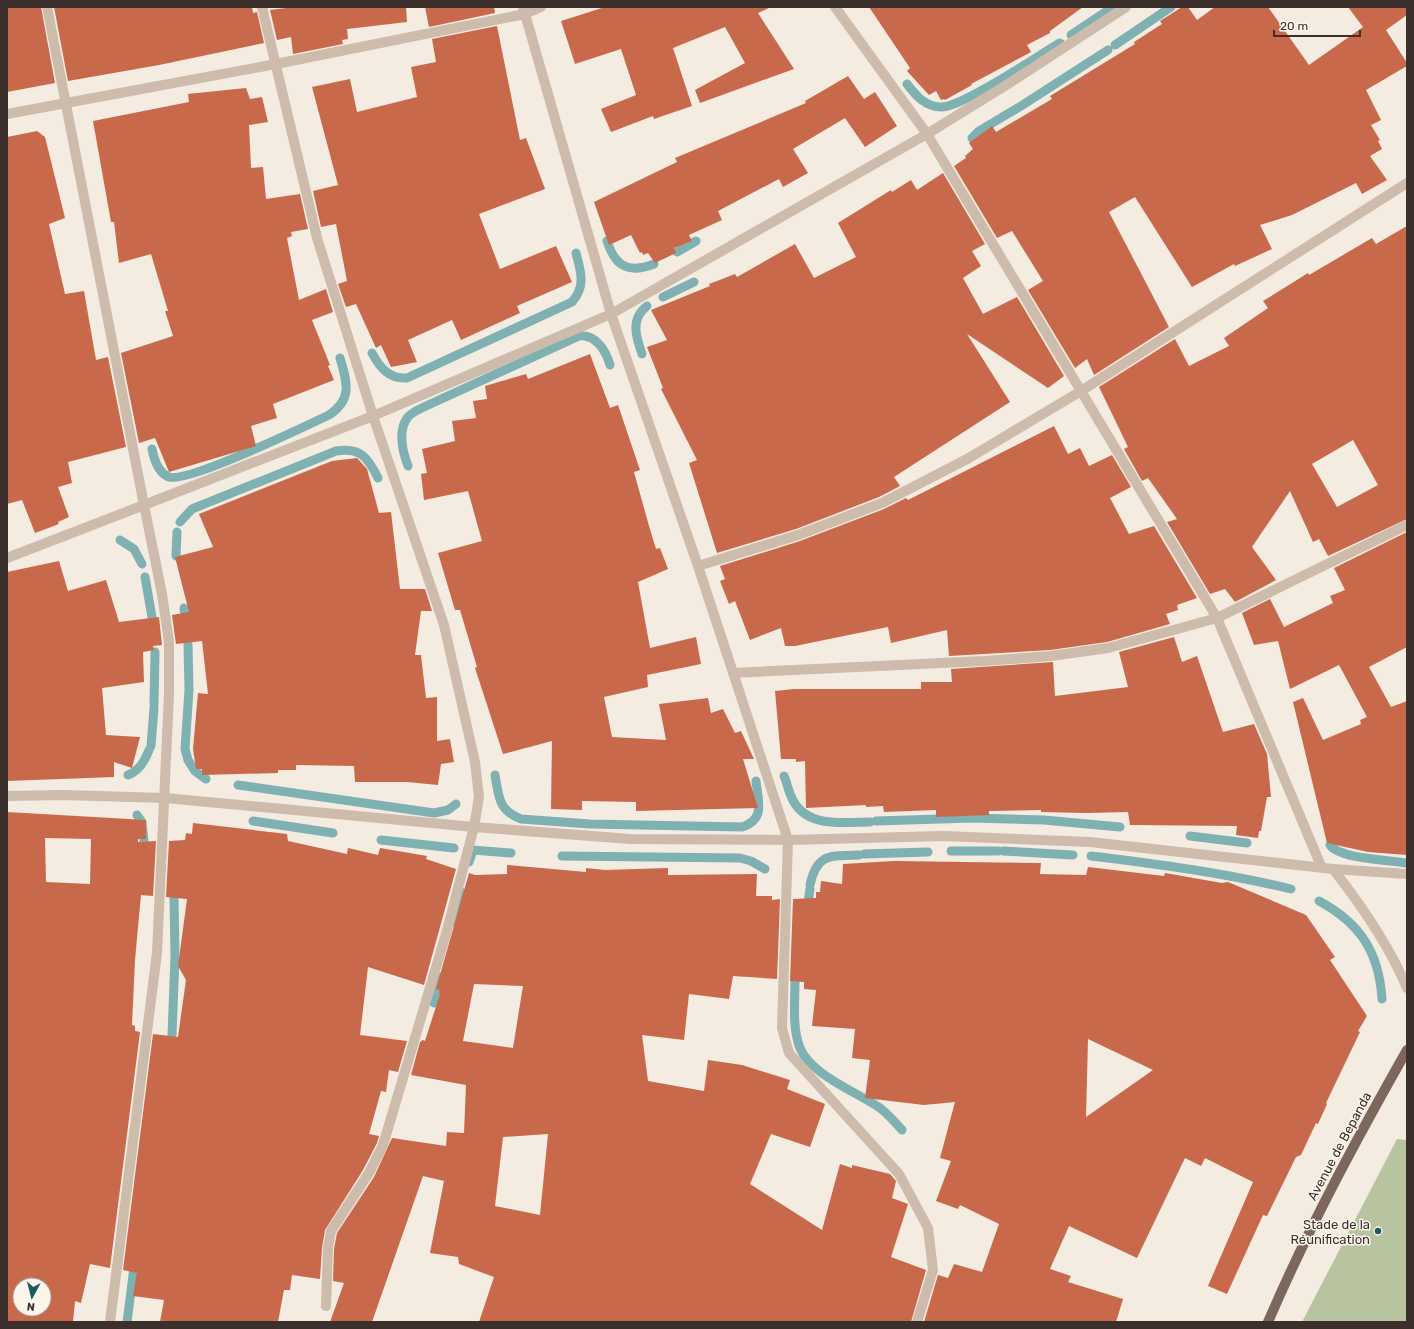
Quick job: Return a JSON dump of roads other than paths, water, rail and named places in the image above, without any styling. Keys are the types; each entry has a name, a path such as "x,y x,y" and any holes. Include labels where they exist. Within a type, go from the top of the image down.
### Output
{"main road":[{"name":"Avenue de Bepanda","path":"1268,1322 1310,1227 1359,1134 1407,1050"}],"street":[{"path":"47,7 162,594 169,642 169,694 165,798 157,953 110,1322"},
{"path":"262,7 317,238 373,416 444,626 475,762 479,797 474,827 446,934 382,1145 368,1173 332,1231 328,1248 326,1306"},
{"path":"7,114 276,64 541,7"},
{"path":"835,7 927,134 1217,618 1321,866"},
{"path":"7,558 373,416 611,314 927,134 1008,84 1126,7"},
{"path":"524,10 611,314 698,566 788,840 782,1028 789,1053 899,1174 928,1228 933,1270 917,1322"},
{"path":"698,566 798,535 882,503 969,458 1081,391 1407,183"},
{"path":"733,673 1051,656 1108,648 1217,618 1407,525"},
{"path":"7,796 63,795 165,798 474,827 630,839 788,840 943,836 1090,842 1321,866 1333,869 1407,874"},
{"path":"1333,869 1358,900 1400,970 1407,988"}],"waterway":[{"path":"1071,35 1113,7"},
{"path":"1115,45 1171,7"},
{"path":"907,84 914,93 926,103 936,107 951,105 1000,80 1060,43"},
{"path":"972,138 979,131 1108,50"},
{"path":"607,241 614,257 624,266 637,268 654,264"},
{"path":"677,252 696,241"},
{"path":"372,353 386,372 395,377 407,378 572,302 581,284 581,273 576,253"},
{"path":"663,297 694,282"},
{"path":"642,354 636,335 636,322 642,311 647,306"},
{"path":"408,466 404,455 402,442 403,428 408,417 419,409 579,336 585,336 599,344 606,354 610,365"},
{"path":"152,449 155,461 159,469 165,475 169,477 181,477 222,463 329,415 337,409 345,396 346,382 340,358"},
{"path":"180,522 192,509 336,451 352,451 363,456 371,465 378,478"},
{"path":"176,556 177,532"},
{"path":"120,540 134,549 142,564"},
{"path":"145,577 152,617"},
{"path":"184,608 186,625"},
{"path":"188,644 189,690 185,749 188,760 195,771 206,779"},
{"path":"154,704 155,652"},
{"path":"151,746 154,708"},
{"path":"128,775 141,765 149,750"},
{"path":"495,775 501,802 513,815 521,819 590,824 742,827 750,824 758,814 759,802 756,781"},
{"path":"784,776 791,796 797,807 805,814 815,819 825,821 870,822"},
{"path":"238,785 434,813 448,810 456,804"},
{"path":"137,815 142,822 144,841"},
{"path":"876,821 972,818 1044,820 1120,827"},
{"path":"253,821 333,833"},
{"path":"1190,836 1247,843"},
{"path":"381,840 454,848"},
{"path":"1330,845 1335,850 1354,856 1407,863"},
{"path":"469,862 473,850 511,853"},
{"path":"951,851 998,851"},
{"path":"1003,851 1073,855"},
{"path":"864,854 928,852"},
{"path":"810,885 817,867 826,858 833,856 859,855"},
{"path":"562,856 740,858 751,861 765,869"},
{"path":"1091,856 1141,862 1241,878 1291,889"},
{"path":"807,910 810,889"},
{"path":"456,923 461,892"},
{"path":"172,1035 175,956 174,898"},
{"path":"1319,901 1346,919 1365,941 1372,953 1377,967 1382,999"},
{"path":"434,1003 441,977"},
{"path":"795,981 794,1015 797,1040 806,1058 824,1075 880,1108 902,1130"},
{"path":"127,1322 135,1260"}],"place":[{"name":"Stade de la Réunification","path":"1378,1231"}]}
